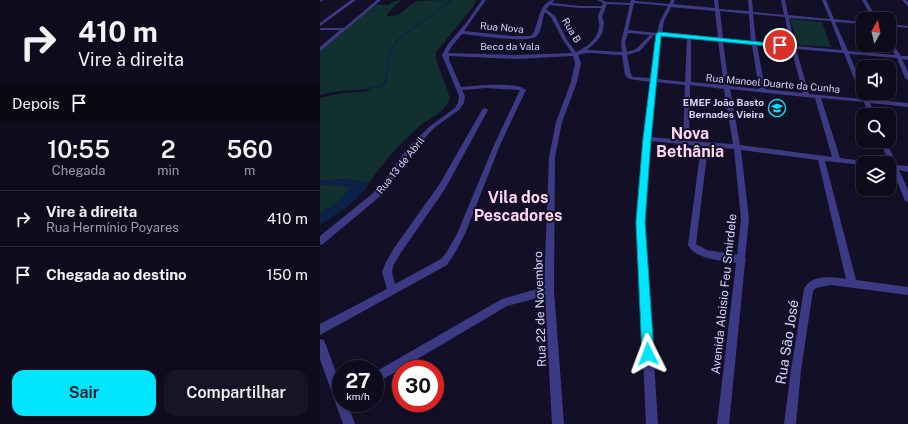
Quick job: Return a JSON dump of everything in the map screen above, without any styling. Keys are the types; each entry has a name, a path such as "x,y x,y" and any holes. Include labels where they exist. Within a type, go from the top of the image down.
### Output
{"street":[{"path":"320,25 354,0"},
{"path":"320,50 379,0"},
{"path":"446,56 450,45 484,0"},
{"path":"544,9 553,0"},
{"path":"599,0 604,5"},
{"name":"Avenida Aloisio Feu Smirdele","path":"716,0 727,88 738,147 744,192 745,219 742,260 723,424"},
{"path":"750,0 754,43 762,91"},
{"path":"783,0 806,95"},
{"path":"824,0 844,52 869,108"},
{"path":"864,0 871,12"},
{"path":"906,0 908,5"},
{"path":"548,4 580,7 632,2 671,3 752,14 856,23"},
{"path":"632,2 623,42 626,53 636,50 656,34"},
{"path":"652,424 641,222 656,34 671,3"},
{"path":"580,53 592,44 602,27 600,17 604,5"},
{"name":"Rua Nova","path":"461,32 532,38 535,35 544,9"},
{"name":"Rua B","path":"544,9 553,16 565,40 580,53"},
{"path":"896,26 908,27"},
{"path":"320,29 345,29"},
{"path":"625,31 908,58"},
{"path":"686,143 689,37"},
{"path":"896,52 908,78"},
{"name":"Beco da Vala","path":"446,56 448,54 517,57 580,53 626,53"},
{"name":"Rua 22 de Novembro","path":"558,424 549,290 552,157 559,122 574,82 580,53"},
{"name":"Rua Manoel Duarte da Cunha","path":"626,53 629,77 635,79 908,105"},
{"name":"Rua 13 de Abril","path":"320,242 375,196 384,187 409,151 423,136 457,109 463,99 447,64 446,56"},
{"path":"320,330 444,262 448,258 461,233 523,88 486,86 459,89"},
{"path":"817,96 837,160"},
{"path":"392,291 387,272 389,265 397,251 442,187 485,110"},
{"path":"647,139 738,147 856,162"},
{"path":"705,144 692,245 695,249 701,252 742,260"},
{"path":"821,158 852,282"},
{"path":"896,168 908,169"},
{"path":"896,175 908,199"},
{"name":"Rua São José","path":"790,424 796,370 809,289 813,284 831,281 852,282 908,291"},
{"path":"384,373 505,302 549,290"},
{"path":"320,344 332,376"},
{"path":"345,412 349,424"}],"green space":[{"path":"401,0 387,14 388,16 397,15 417,1 476,0 473,7 436,52 436,59 450,98 448,103 446,107 406,138 387,159 369,183 342,179 320,181 320,98 341,93 369,91 369,89 332,92 320,95 320,49 372,4 388,5 395,1"},
{"path":"790,19 822,22 831,47 798,45"},
{"path":"341,184 349,186 350,189 341,200 320,214 320,185"}],"water":[{"path":"342,179 369,183 360,196 340,212 320,225 320,214 341,200 349,186 320,185 320,181"}],"waterway":[{"path":"387,68 389,57 397,40 452,0"},
{"path":"366,89 381,86 385,83 388,67"}],"place":[{"name":"EMEF João Basto Bernades Vieira","path":"777,108"}],"district":[{"name":"Nova Bethânia","path":"690,142"},
{"name":"Vila dos Pescadores","path":"518,206"}],"route":[{"path":"648,354 641,222 647,139 659,34 780,45"}]}
